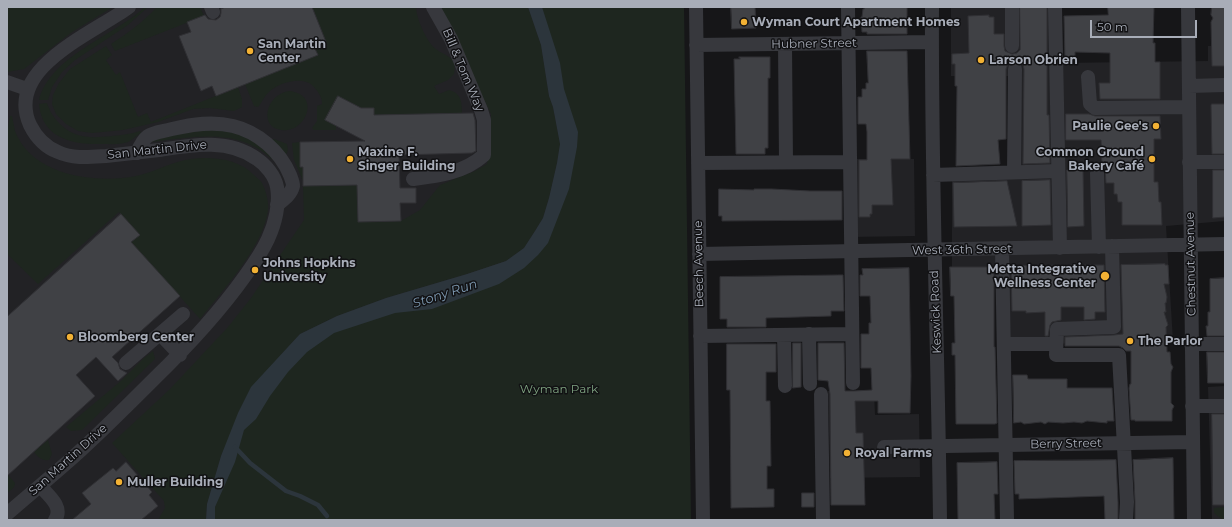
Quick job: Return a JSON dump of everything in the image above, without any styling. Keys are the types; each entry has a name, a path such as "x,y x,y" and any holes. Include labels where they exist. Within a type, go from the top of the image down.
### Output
{"street":[{"path":"7,82 27,89 36,75 61,51 129,7"},
{"name":"Bill & Tom Way","path":"413,178 437,176 457,171 478,161 484,155 484,120 481,110 452,38 433,7"},
{"name":"Beech Avenue","path":"696,7 703,520"},
{"path":"848,7 853,383"},
{"name":"Keswick Road","path":"932,7 934,250 940,446 940,520"},
{"path":"1012,7 1012,46"},
{"path":"1055,7 1060,248"},
{"name":"Chestnut Avenue","path":"1188,7 1194,520"},
{"name":"Hubner Street","path":"696,45 932,42"},
{"path":"786,44 786,162"},
{"path":"1014,69 1014,172"},
{"path":"1088,77 1090,104 1095,108 1189,107"},
{"path":"1188,86 1225,85"},
{"name":"San Martin Drive","path":"7,514 82,449 180,355 206,327 253,265 270,234 275,219 278,188 272,175 260,161 244,151 225,146 201,145 84,157 67,155 52,150 39,139 28,120 26,103 27,89"},
{"path":"137,152 145,137 151,134 180,127 198,124 216,124 233,126 248,131 271,147 281,158 290,176 293,187 290,194 277,205"},
{"path":"698,163 850,162"},
{"path":"1189,162 1225,162"},
{"path":"933,175 1058,171"},
{"path":"1097,173 1114,327 1057,329 1056,355 1120,355 1123,444 1127,502 1126,520"},
{"name":"West 36th Street","path":"699,254 1225,244"},
{"path":"1002,249 1007,520"},
{"path":"126,363 183,314"},
{"path":"160,334 180,355"},
{"path":"809,334 810,384"},
{"path":"700,336 852,334"},
{"path":"784,335 785,386"},
{"path":"1004,344 1056,344"},
{"path":"1192,344 1225,344"},
{"path":"821,394 823,520"},
{"path":"1192,406 1225,406"},
{"name":"Berry Street","path":"884,447 1193,442"},
{"path":"40,486 57,505 58,516 55,520"}],"shaded area":[{"name":"Johns Hopkins University","path":"7,7 535,7 571,145 537,243 211,520 7,520"},
{"path":"951,7 1057,7 1059,63 1208,61 1208,46 1225,46 1225,221 1166,226 1173,341 1004,345 1003,286 952,287 952,171 1015,171 1014,76 951,76"},
{"path":"850,159 914,159 915,236 850,237"},
{"path":"1225,386 1225,520 1212,520 1208,387"},
{"path":"828,391 874,391 875,415 919,414 920,477 830,478"}],"green space":[{"path":"7,7 113,7 72,32 24,69 7,72"},
{"path":"145,7 148,7 128,25 75,60 62,72 52,87 48,100 39,100 46,84 56,71 69,59 132,18"},
{"path":"157,7 200,7 204,16 115,51 111,44 135,27"},
{"path":"312,7 416,7 420,24 429,41 436,49 453,60 455,68 454,74 448,80 434,86 439,94 449,90 456,93 460,98 462,113 374,115 374,108 361,108 338,96 325,119 336,125 336,130 314,130 312,128 317,121 317,106 322,104 321,98 312,85 302,81 284,83 278,86 267,94 258,107 254,106 245,84 318,55 314,47 326,42"},
{"path":"440,7 528,7 541,45 549,96 553,107 560,144 549,198 543,218 524,248 506,261 386,298 337,316 300,334 262,376 221,456 207,504 206,520 158,520 165,508 164,501 112,443 170,389 228,327 251,298 304,220 303,186 357,185 358,222 401,221 420,210 440,185 475,171 487,164 491,114"},
{"name":"Wyman Park","path":"535,7 684,7 691,520 211,520 238,429 318,334 488,280 537,243 571,145"},
{"path":"106,46 112,55 106,60 116,75 120,72 138,117 147,113 151,122 238,87 242,99 242,107 234,111 210,108 193,109 158,122 123,130 92,133 78,131 66,124 56,114 52,104 53,95 59,83 70,69"},
{"path":"289,91 299,94 305,99 308,106 307,113 297,126 290,130 274,128 268,117 270,104 275,98"},
{"path":"47,103 52,115 60,124 78,135 98,137 123,135 140,131 141,133 128,142 119,144 81,143 61,138 46,125 41,116 39,104"},
{"path":"10,116 12,116 15,131 23,146 35,158 50,167 67,173 103,179 120,178 136,176 184,160 208,158 225,160 241,165 262,183 268,200 268,210 265,224 259,238 241,268 200,319 131,242 139,235 119,212 38,284 7,254 7,132"},
{"path":"212,129 234,133 253,140 274,157 275,162 261,151 247,143 232,139 200,137 151,142 150,139 178,133"},
{"path":"274,139 287,144 288,150 286,155 271,140"},
{"path":"300,142 300,167 303,167 303,181 294,160 292,143"},
{"path":"153,351 155,359 82,430 71,431 66,427 122,380"},
{"path":"48,440 52,454 49,460 44,460 34,452"},
{"path":"8,475 15,485 14,488 7,493 7,476"},
{"path":"1225,507 1225,520 1223,520 1214,513 1214,508"}],"water":[{"name":"Stony Run","path":"528,7 542,7 560,63 564,89 578,132 577,147 569,189 548,243 524,268 499,284 432,309 395,313 334,333 307,352 288,372 270,396 256,419 244,430 235,462 215,507 215,520 206,520 207,504 221,456 238,413 251,387 300,334 337,316 386,298 506,261 524,248 535,231 543,218 549,198 560,144 553,107 549,96 541,45"}],"building":[{"name":"San Martin Center","path":"226,7 312,7 326,42 314,47 318,55 216,96 212,86 201,91 179,36 191,32 187,22 205,15 208,19 216,20 220,17 221,9"},
{"path":"731,7 755,7 756,28 732,29"},
{"path":"864,7 907,7 907,34 867,34 867,32 862,32 861,17"},
{"path":"1020,7 1047,7 1047,115 1049,115 1050,163 1023,164 1024,69 1020,62 1015,61 1008,64 1006,69 1006,139 998,140 1000,164 956,166 957,86 955,86 955,64 952,64 952,54 969,53 968,16 989,15 989,17 994,17 994,34 1004,34 1005,51 1012,54 1017,53 1020,50"},
{"path":"1108,7 1154,7 1153,43 1155,43 1155,62 1160,62 1160,99 1100,99 1099,83 1110,83 1110,53 1075,52 1075,60 1065,60 1064,16 1108,15"},
{"path":"1212,7 1225,7 1225,66 1212,66"},
{"path":"867,51 907,51 910,159 891,159 893,205 872,205 872,214 870,214 870,217 859,217 859,160 867,160 867,132 866,124 858,124 858,97 862,97 862,89 866,89 866,83 868,83"},
{"path":"739,57 770,57 770,78 768,78 768,148 765,148 765,154 736,154 734,59 740,59"},
{"name":"Maxine F. Singer Building","path":"338,96 361,108 374,108 374,115 473,113 475,120 476,151 472,153 399,155 400,188 416,188 416,203 400,203 401,221 358,222 357,185 303,186 303,167 300,167 300,142 365,141 325,120"},
{"path":"1212,104 1225,104 1225,154 1212,154"},
{"path":"1066,114 1089,114 1095,116 1160,116 1161,139 1154,139 1154,182 1158,182 1162,225 1122,225 1122,202 1118,202 1117,194 1114,194 1114,183 1106,183 1105,166 1102,166 1101,140 1066,140"},
{"path":"1067,170 1083,170 1084,226 1068,227"},
{"path":"1213,170 1225,170 1225,217 1213,218"},
{"path":"1050,180 1051,225 1022,226 1022,181"},
{"path":"1007,181 1017,226 954,227 953,183"},
{"path":"719,189 842,191 842,220 722,221 722,216 719,216"},
{"name":"Bloomberg Center","path":"121,214 140,235 131,242 180,296 112,357 118,363 120,369 127,373 118,381 96,357 76,375 95,396 7,476 7,317"},
{"path":"1104,265 1105,312 1095,312 1095,319 1084,320 1084,307 1061,307 1061,320 1052,322 1048,336 1045,336 1045,312 1026,313 1026,311 1012,311 1011,266"},
{"path":"1121,265 1168,265 1169,284 1164,284 1167,297 1165,303 1166,312 1164,312 1168,325 1166,327 1167,352 1170,352 1171,364 1173,367 1171,372 1171,403 1174,406 1172,410 1172,421 1135,421 1131,420 1129,388 1131,384 1131,351 1126,351 1119,346 1065,346 1065,337 1123,334"},
{"path":"950,267 994,267 994,347 997,423 995,424 956,424 955,355 952,355 952,343 955,343 954,296 951,296"},
{"path":"909,268 911,376 910,413 878,413 878,401 855,401 856,433 863,433 865,505 831,505 830,394 828,381 818,380 818,343 844,343 845,391 872,390 871,368 861,368 861,334 869,334 869,323 871,323 870,296 860,296 860,275 863,275 862,269"},
{"path":"843,275 844,311 831,311 831,316 766,318 766,327 727,327 727,319 720,319 720,277"},
{"path":"1225,278 1225,336 1207,336 1206,326 1208,326 1208,312 1210,312 1210,279"},
{"path":"793,343 801,343 801,387 793,388"},
{"path":"727,344 776,344 776,372 766,372 766,401 770,401 771,466 767,466 767,489 774,489 774,507 731,508 730,390 727,390"},
{"path":"1207,352 1225,352 1225,383 1208,383"},
{"path":"1013,375 1027,375 1028,379 1067,379 1067,388 1112,388 1114,421 1107,421 1107,423 1087,421 1082,423 1014,423"},
{"path":"1212,414 1225,414 1225,505 1213,505"},
{"path":"1173,458 1174,520 1135,520 1133,460"},
{"path":"1116,460 1118,520 1105,520 1104,496 1019,499 1019,494 1015,494 1014,461"},
{"name":"Muller Building","path":"126,462 152,492 149,495 158,506 141,520 72,520 91,504 82,493 113,468 116,471"},
{"path":"997,462 998,494 994,494 995,520 958,520 957,463"},
{"path":"802,493 814,493 814,507 802,507"}],"waterway":[{"path":"235,447 250,463 286,491 318,505 327,516"}],"place":[{"name":"Wyman Court Apartment Homes","path":"744,22"},
{"name":"San Martin Center","path":"250,51"},
{"name":"Larson Obrien","path":"981,60"},
{"name":"Paulie Gee's","path":"1156,126"},
{"name":"Maxine F. Singer Building","path":"350,159"},
{"name":"Common Ground Bakery Café","path":"1152,159"},
{"name":"Johns Hopkins University","path":"255,270"},
{"name":"Metta Integrative Wellness Center","path":"1105,276"},
{"name":"Bloomberg Center","path":"70,337"},
{"name":"The Parlor","path":"1130,341"},
{"name":"Royal Farms","path":"847,453"},
{"name":"Muller Building","path":"119,482"}]}
